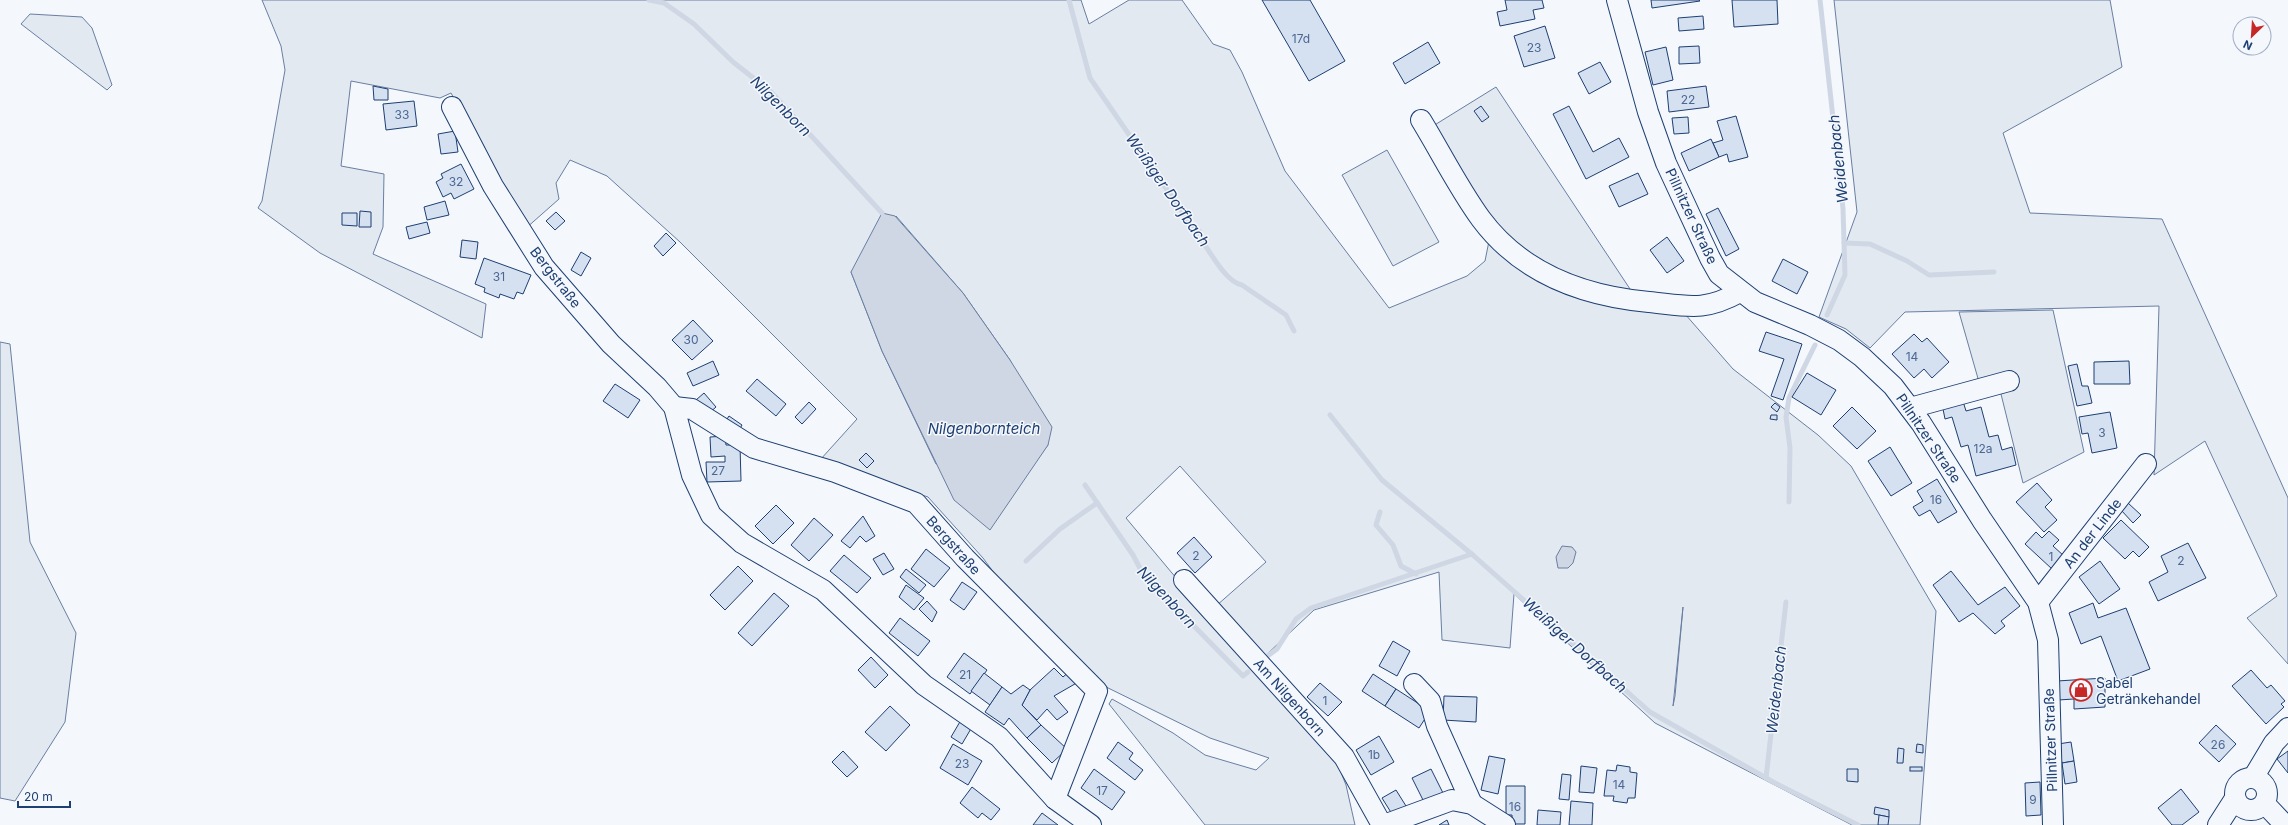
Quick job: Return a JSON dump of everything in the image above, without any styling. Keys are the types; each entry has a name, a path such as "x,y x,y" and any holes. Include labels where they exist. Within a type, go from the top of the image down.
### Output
{"street":[{"name":"Pillnitzer Straße","path":"1617,0 1648,112 1666,163 1710,258 1719,274 1740,292 1755,302 1810,325 1839,340 1862,357 1893,386 1910,408 2038,602 2048,640 2053,825"},
{"name":"Bergstraße","path":"452,107 493,186 544,267 610,344 658,387 674,407 692,475 711,515 742,543 823,590 924,685 999,737 1055,799 1091,825"},
{"path":"1421,120 1481,219 1514,253 1553,279 1592,293 1631,300 1697,307 1720,303 1740,292"},
{"path":"1910,408 2009,381"},
{"name":"Bergstraße","path":"674,407 692,409 754,448 835,472 916,502 965,558 1096,691 1055,799"},
{"name":"An der Linde","path":"2038,602 2146,464"},
{"name":"Am Nilgenborn","path":"1184,580 1344,757 1383,825"},
{"path":"1414,684 1430,701 1437,726 1472,804"},
{"path":"2253,778 2274,743 2288,728"},
{"path":"2218,825 2234,800 2235,788 2241,780 2253,778 2265,785 2268,792 2265,804 2258,809 2251,810 2239,805 2234,800"},
{"path":"1383,825 1452,800 1472,804 1505,825"},
{"path":"2265,804 2285,825"}],"shaded area":[{"path":"262,0 1081,0 1089,24 1129,0 1182,0 1213,44 1230,50 1242,72 1285,171 1389,308 1467,276 1485,261 1489,241 1513,262 1685,314 1733,369 1818,435 1851,466 1936,611 1920,825 1852,825 1655,723 1514,594 1510,648 1442,640 1439,572 1314,610 1264,657 1216,606 1266,562 1180,466 1126,518 1182,585 1334,755 1346,785 1355,825 1205,825 1109,704 1112,699 1173,733 1205,755 1256,770 1269,758 1210,738 1100,684 1003,585 983,558 928,497 820,460 857,419 680,242 607,176 570,160 556,183 559,199 525,229 451,93 440,98 351,81 341,166 384,174 383,227 373,254 486,304 482,338 320,253 258,208 262,201 285,70 281,46","holes":["896,216 963,293 1010,360 1048,445 1032,466 936,464 882,351 851,272","1683,607 1675,696 1673,706"]},
{"path":"1834,0 2110,0 2122,67 2003,133 2030,213 2162,219 2288,498 2288,664 2247,618 2277,596 2205,441 2154,475 2159,306 1905,312 1870,348 1846,329 1819,317 1857,212"},
{"path":"30,14 82,17 92,28 112,85 107,90 21,24"},
{"path":"1496,87 1632,292 1589,284 1555,272 1518,248 1487,217 1433,126"},
{"path":"1387,150 1439,242 1393,266 1342,175"},
{"path":"2053,310 2084,452 2023,483 2000,390 1979,382 1959,312"},
{"path":"0,342 10,344 30,542 76,633 65,722 15,801 0,798"}],"water":[{"name":"Nilgenbornteich","path":"882,213 895,216 963,293 1010,360 1052,427 1048,445 990,530 954,500 882,351 851,272"},
{"path":"1562,546 1572,547 1576,552 1573,563 1568,568 1558,568 1556,557"}],"building":[{"path":"1262,0 1310,0 1345,61 1309,81"},
{"path":"1505,0 1542,0 1544,8 1533,10 1535,19 1500,26 1497,12 1507,10"},
{"path":"1651,0 1699,0 1700,1 1652,8"},
{"path":"1732,0 1777,0 1778,24 1734,27"},
{"path":"1703,16 1704,29 1679,31 1678,18"},
{"path":"1545,26 1555,58 1524,67 1514,36"},
{"path":"1428,42 1440,63 1405,84 1393,63"},
{"path":"1699,46 1700,63 1679,64 1679,47"},
{"path":"1666,47 1673,80 1653,85 1645,52"},
{"path":"1600,62 1611,82 1589,94 1578,73"},
{"path":"373,86 388,89 388,100 374,100"},
{"path":"1706,86 1709,107 1669,112 1667,91"},
{"path":"414,101 417,126 386,130 383,104"},
{"path":"1481,106 1489,117 1482,122 1474,111"},
{"path":"1569,106 1593,152 1619,138 1629,157 1586,179 1553,114"},
{"path":"1736,116 1748,157 1729,162 1727,154 1719,157 1713,143 1723,140 1717,121"},
{"path":"1688,117 1689,133 1674,134 1672,118"},
{"path":"455,131 458,152 441,154 438,134"},
{"path":"1711,139 1719,157 1689,171 1681,153"},
{"path":"461,164 474,189 454,199 451,193 443,197 436,182 443,178 441,174"},
{"path":"1638,173 1648,194 1619,207 1609,186"},
{"path":"445,201 449,215 427,220 424,207"},
{"path":"1718,208 1739,249 1726,256 1706,214"},
{"path":"360,211 371,212 371,227 359,227"},
{"path":"556,212 565,221 555,230 546,221"},
{"path":"342,213 357,213 357,226 342,225"},
{"path":"427,222 430,233 409,239 406,227"},
{"path":"666,233 676,243 663,256 654,246"},
{"path":"1667,237 1684,261 1667,273 1650,250"},
{"path":"462,240 478,242 476,259 460,257"},
{"path":"581,252 591,258 581,276 571,270"},
{"path":"484,258 531,275 523,294 517,292 514,299 500,294 499,298 484,292 485,288 475,284"},
{"path":"1783,259 1808,272 1797,294 1772,281"},
{"path":"693,320 713,341 692,360 672,340"},
{"path":"1766,332 1802,344 1783,400 1771,396 1784,359 1759,351"},
{"path":"1914,334 1922,342 1927,338 1949,362 1932,378 1924,369 1914,378 1892,354"},
{"path":"713,361 719,375 693,386 687,373"},
{"path":"2129,361 2130,384 2094,384 2094,362"},
{"path":"2077,364 2082,386 2088,386 2092,403 2077,406 2068,366"},
{"path":"1807,373 1836,390 1821,415 1792,397"},
{"path":"757,379 786,404 776,416 746,391"},
{"path":"615,384 640,400 628,418 603,401"},
{"path":"704,393 716,407 708,414 696,400"},
{"path":"1962,398 1966,411 1981,407 1989,437 1998,435 2002,450 2012,447 2016,465 1976,476 1968,445 1961,447 1952,417 1945,419 1942,404"},
{"path":"809,402 816,409 802,424 795,417"},
{"path":"1775,403 1780,407 1777,412 1771,407"},
{"path":"1852,407 1876,431 1857,449 1833,426"},
{"path":"2110,412 2117,448 2092,453 2088,433 2082,434 2079,417"},
{"path":"1771,415 1777,415 1777,420 1770,419"},
{"path":"729,416 742,425 737,434 723,425"},
{"path":"725,436 726,445 740,445 741,481 707,482 706,462 725,462 725,456 711,457 710,437"},
{"path":"1890,447 1912,483 1891,496 1868,461"},
{"path":"866,453 874,461 867,468 859,460"},
{"path":"1937,479 1957,512 1938,523 1930,510 1919,516 1913,507 1923,501 1917,491"},
{"path":"2037,483 2052,500 2045,507 2057,520 2044,532 2016,502"},
{"path":"2128,503 2141,515 2133,523 2121,510"},
{"path":"776,505 794,523 773,544 755,526"},
{"path":"863,516 875,536 866,542 860,536 850,548 841,541"},
{"path":"814,518 833,535 809,561 791,545"},
{"path":"2121,520 2149,547 2139,557 2133,551 2125,559 2103,538"},
{"path":"2049,531 2059,540 2053,546 2064,556 2052,569 2025,544 2036,532 2042,538"},
{"path":"1194,537 1212,557 1195,573 1177,553"},
{"path":"2188,543 2206,578 2158,601 2149,582 2168,572 2161,556"},
{"path":"926,549 950,568 934,587 911,569"},
{"path":"884,553 894,569 883,575 873,559"},
{"path":"844,555 871,578 857,593 830,571"},
{"path":"2100,561 2120,589 2099,604 2079,577"},
{"path":"738,566 753,581 725,610 710,595"},
{"path":"906,569 926,585 919,593 900,577"},
{"path":"1951,571 1978,605 2005,587 2020,606 2001,621 2005,626 1995,634 1973,613 1959,622 1933,585"},
{"path":"962,582 977,592 964,610 950,600"},
{"path":"906,585 924,598 914,610 899,597"},
{"path":"774,593 789,606 752,646 738,633"},
{"path":"927,601 937,612 932,622 919,609"},
{"path":"2093,603 2098,618 2126,608 2150,669 2118,681 2101,636 2081,644 2069,613"},
{"path":"900,618 930,641 918,656 889,633"},
{"path":"1393,641 1410,651 1397,676 1379,666"},
{"path":"964,653 987,670 970,694 947,677"},
{"path":"871,657 888,675 875,688 858,670"},
{"path":"1054,668 1063,677 1070,671 1080,681 1054,696 1068,712 1057,720 1047,709 1037,720 1022,705 1030,690"},
{"path":"2251,670 2267,688 2271,685 2285,701 2281,704 2284,707 2266,724 2232,686"},
{"path":"984,673 1002,687 990,705 971,691"},
{"path":"1373,674 1396,689 1385,706 1362,691"},
{"name":"Sabel Getränkehandel","path":"2105,678 2105,707 2074,709 2074,699 2058,700 2057,681"},
{"path":"1320,683 1342,702 1328,716 1307,697"},
{"path":"1023,685 1030,690 1022,705 1041,725 1027,738 1009,718 1004,725 985,712 1002,687 1011,694"},
{"path":"1396,689 1430,711 1419,728 1385,706"},
{"path":"1444,696 1477,697 1476,722 1443,720"},
{"path":"890,706 910,725 886,751 865,732"},
{"path":"961,720 972,727 962,744 951,737"},
{"path":"1041,725 1067,749 1052,763 1027,738"},
{"path":"2216,725 2236,744 2219,762 2199,743"},
{"path":"1379,736 1394,762 1371,775 1356,750"},
{"path":"1118,742 1133,753 1129,759 1143,770 1135,780 1107,758"},
{"path":"2071,742 2074,761 2062,763 2058,744"},
{"path":"953,744 982,761 968,785 940,768"},
{"path":"1917,744 1923,745 1923,753 1916,752"},
{"path":"1898,748 1904,749 1903,763 1897,763"},
{"path":"843,751 858,767 847,777 832,762"},
{"path":"2288,751 2288,773 2277,759"},
{"path":"1489,756 1505,759 1498,794 1481,790"},
{"path":"2074,761 2077,782 2065,784 2062,763"},
{"path":"1617,765 1630,767 1630,772 1637,773 1635,798 1628,798 1627,803 1613,801 1614,796 1604,796 1607,770 1616,771"},
{"path":"1581,766 1597,768 1594,793 1579,792"},
{"path":"1910,767 1922,767 1922,771 1910,771"},
{"path":"1094,769 1125,792 1112,810 1081,788"},
{"path":"1431,769 1443,793 1424,802 1412,778"},
{"path":"1847,769 1858,769 1858,782 1847,781"},
{"path":"1562,774 1571,775 1569,800 1559,799"},
{"path":"2040,782 2041,815 2026,816 2025,783"},
{"path":"1506,786 1525,786 1525,824 1512,824 1512,815 1506,815"},
{"path":"972,787 1000,809 991,820 982,813 978,818 960,803"},
{"path":"2181,789 2199,812 2182,825 2172,825 2158,808"},
{"path":"1396,790 1406,806 1392,814 1382,798"},
{"path":"1571,801 1593,803 1592,825 1569,825"},
{"path":"1875,807 1889,810 1889,817 1874,814"},
{"path":"1538,810 1561,812 1560,825 1537,825"},
{"path":"1042,813 1058,825 1033,825"},
{"path":"1879,815 1889,817 1888,825 1878,825"},
{"path":"1447,820 1449,825 1439,825"}],"waterway":[{"name":"Nilgenborn","path":"649,0 664,3 694,24 733,62 770,91 882,213"},
{"name":"Weißiger Dorfbach","path":"1069,0 1090,78 1192,226 1199,231 1201,234 1201,239 1224,273 1236,283 1242,285 1286,315 1294,331"},
{"name":"Weidenbach","path":"1820,0 1843,209 1845,275 1827,315"},
{"path":"1844,243 1870,244 1907,261 1929,275 1994,272"},
{"name":"Weidenbach","path":"1789,502 1790,448 1786,417 1789,398 1815,345"},
{"name":"Weißiger Dorfbach","path":"1330,415 1382,480 1474,556 1650,712 1775,783 1858,825"},
{"name":"Nilgenborn","path":"1085,485 1133,555 1143,574 1243,676 1248,672"},
{"path":"1026,561 1060,529 1097,503"},
{"path":"1380,512 1376,525 1393,545 1401,566 1416,574"},
{"name":"Nilgenborn","path":"1266,657 1277,649 1296,619 1311,608 1472,554"},
{"name":"Weidenbach","path":"1766,778 1786,602"}],"place":[{"name":"Sabel Getränkehandel","path":"2081,690"}]}
